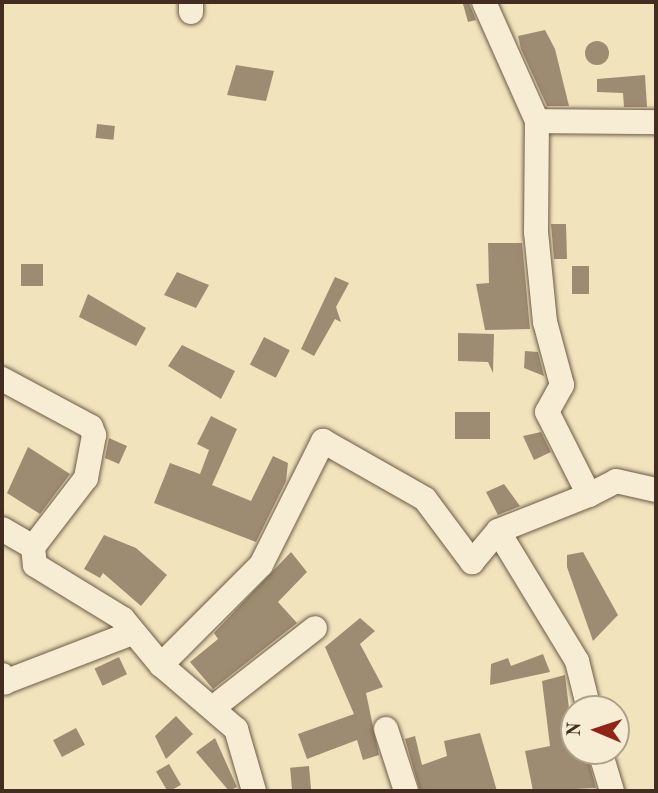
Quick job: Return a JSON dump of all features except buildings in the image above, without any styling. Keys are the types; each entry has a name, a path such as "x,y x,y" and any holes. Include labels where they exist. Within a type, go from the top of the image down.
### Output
{"street":[{"path":"484,2 537,121 536,232 545,322 562,385 547,412 589,495"},
{"path":"537,121 656,122"},
{"path":"2,379 91,426 94,435 86,478 33,547 35,565 51,580 123,619 132,633 161,664 214,707 236,729 254,791"},
{"path":"161,664 261,565 323,441 425,499 472,562 498,531 589,495 616,481 656,490"},
{"path":"2,529 33,547"},
{"path":"498,531 577,660 586,695"},
{"path":"214,707 315,628"},
{"path":"2,675 5,681 132,633"},
{"path":"386,729 406,791"},
{"path":"603,765 608,790"}]}
